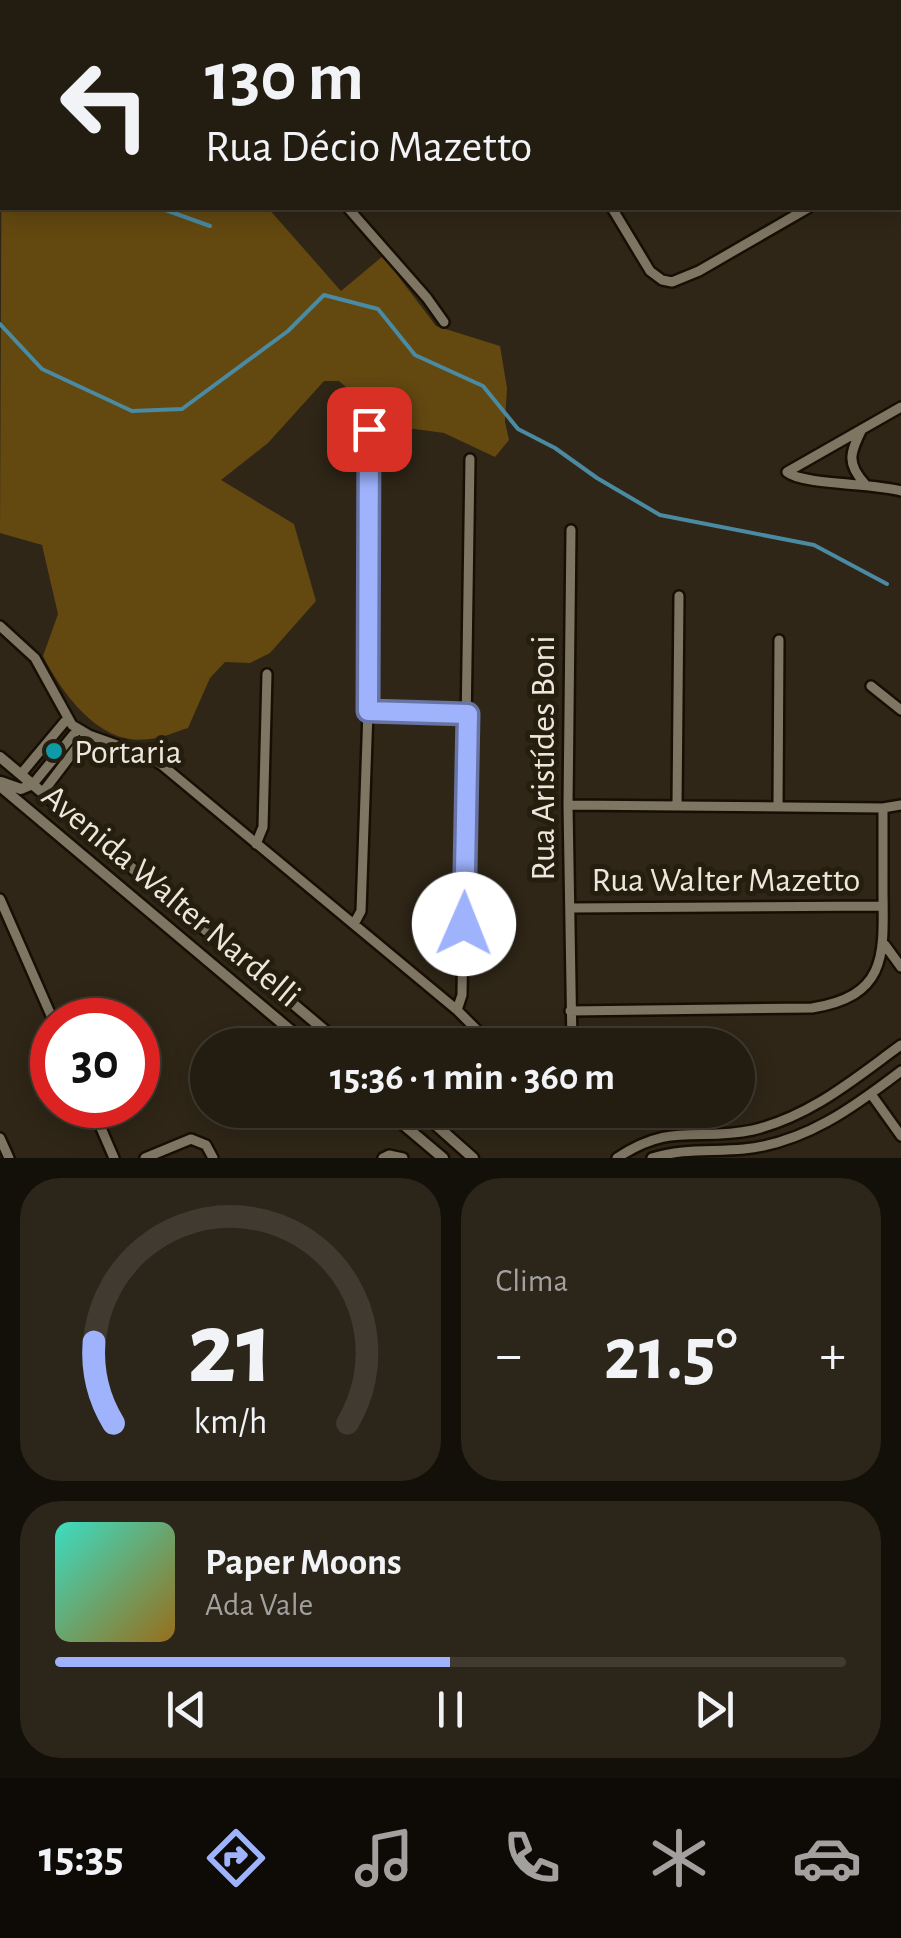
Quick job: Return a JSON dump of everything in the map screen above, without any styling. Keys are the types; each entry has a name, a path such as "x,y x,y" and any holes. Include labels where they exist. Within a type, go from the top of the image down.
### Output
{"street":[{"path":"350,210 428,298 444,322"},
{"path":"613,210 650,271 672,282 699,271 805,210"},
{"path":"901,407 788,472 794,478 901,491"},
{"path":"354,924 361,911 368,711 369,429"},
{"path":"862,429 852,450 853,471 865,484"},
{"path":"456,1010 462,995 470,459"},
{"name":"Rua Aristídes Boni","path":"571,530 571,1028"},
{"path":"676,805 679,596"},
{"path":"0,626 35,658 77,728 154,760 475,1028"},
{"path":"778,806 779,640"},
{"path":"256,844 263,826 267,674"},
{"path":"871,686 901,710"},
{"path":"368,711 468,714"},
{"path":"0,784 22,789 32,783 77,728"},
{"path":"32,783 77,728"},
{"name":"Avenida Walter Nardelli","path":"0,756 322,1028"},
{"name":"Avenida Walter Nardelli","path":"0,784 288,1028"},
{"path":"568,805 901,805"},
{"path":"570,1011 812,1008 840,1003 859,992 882,958 884,945 883,808"},
{"path":"0,899 43,998"},
{"name":"Rua Walter Mazetto","path":"570,908 883,906"},
{"path":"884,945 901,967"},
{"path":"617,1158 644,1143 675,1134 740,1132 796,1116 834,1095 901,1046"},
{"path":"652,1158 688,1150 725,1150 775,1142 816,1128 901,1071"},
{"path":"871,1094 901,1136"},
{"path":"101,1128 114,1158"},
{"path":"407,1128 443,1158"},
{"path":"439,1128 473,1158"},
{"path":"0,1138 9,1158"},
{"path":"145,1158 185,1139 198,1140 213,1158"},
{"path":"774,1154 775,1142"},
{"path":"725,1150 738,1158"},
{"path":"383,1158 403,1158"}],"shaded area":[{"path":"1,210 270,210 341,291 383,256 436,326 500,346 509,440 495,457 444,433 392,426 339,381 324,381 268,443 221,480 294,524 316,601 270,653 250,663 225,662 210,678 188,728 149,739 131,739 99,726 72,701 43,656 58,614 42,545 0,533"}],"waterway":[{"path":"166,210 210,226"},
{"path":"0,324 42,369 132,411 182,409 288,331 324,295 378,309 415,355 483,386 518,429 660,515 814,545 887,584"}],"place":[{"name":"Portaria","path":"54,751"}],"route":[{"path":"369,429 368,711 468,714 464,924"}]}
